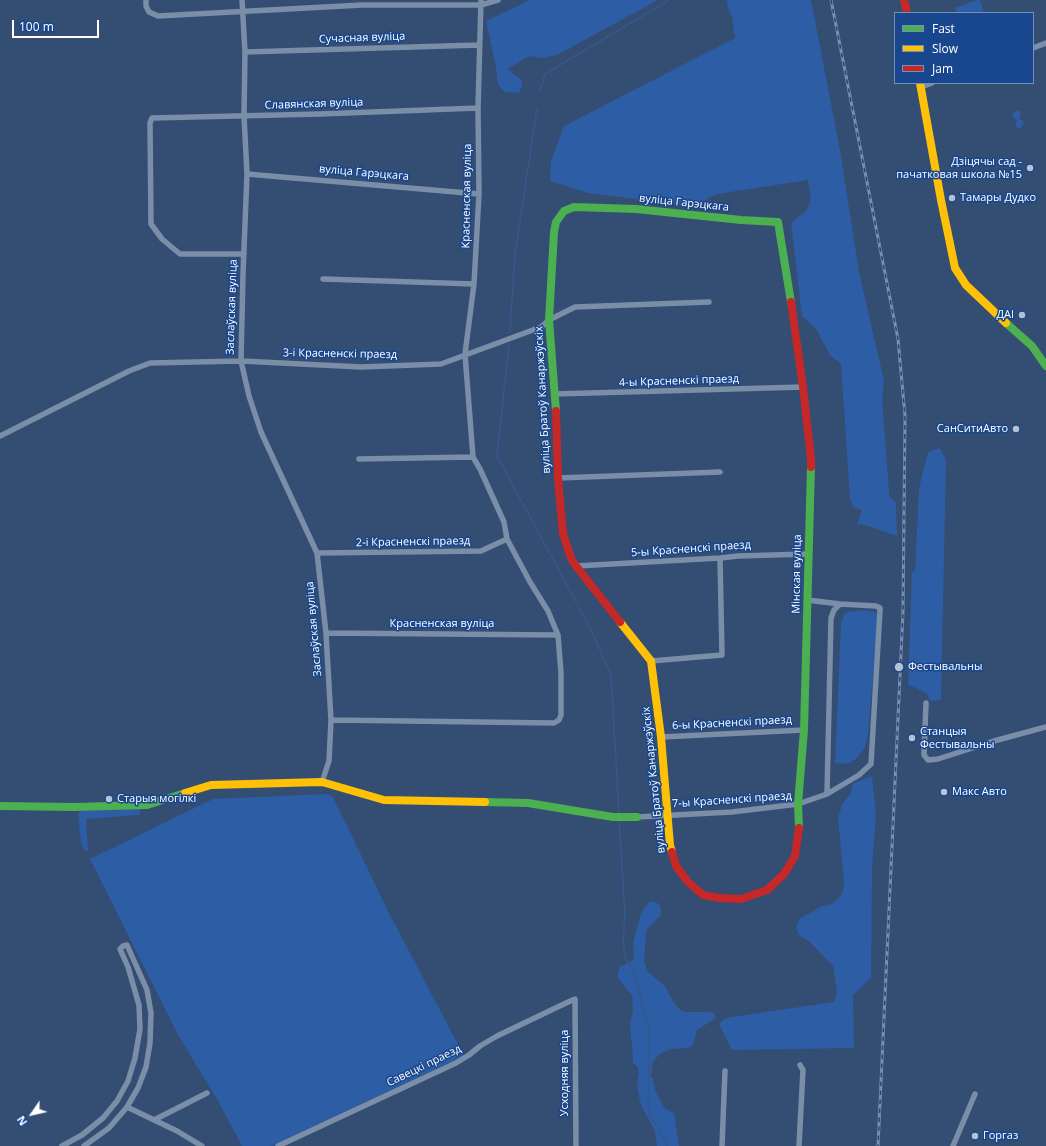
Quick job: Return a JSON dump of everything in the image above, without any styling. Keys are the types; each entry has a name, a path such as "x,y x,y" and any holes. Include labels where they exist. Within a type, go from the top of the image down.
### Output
{"street":[{"path":"146,0 146,6 149,12 158,16 362,3 481,2 498,0"},
{"name":"Заслаўская вуліца","path":"242,0 245,52 244,116 248,174 241,361 249,396 261,432 317,553 326,633 331,720 329,761 322,782"},
{"path":"904,0 906,12"},
{"name":"Красненская вуліца","path":"331,720 554,723 562,715 558,635 548,611 530,582 507,539 504,522 473,457 465,354 474,284 479,194 478,108 481,2"},
{"path":"1034,48 1046,43"},
{"name":"Сучасная вуліца","path":"245,52 479,44"},
{"path":"920,85 941,200 956,268 966,285 1032,346 1046,366"},
{"name":"Славянская вуліца","path":"244,254 180,254 162,239 151,224 150,123 152,118 478,108"},
{"name":"вуліца Гарэцкага","path":"248,174 479,194"},
{"name":"вуліца Гарэцкага","path":"564,211 574,207 636,209 741,220 778,222"},
{"name":"вуліца Братоў Канаржэўскіх","path":"564,211 556,222 554,232 549,320 555,394 558,478 563,534 571,558 576,566 650,661 661,737 670,845 676,866 688,882 703,894 719,898 741,899"},
{"name":"Мінская вуліца","path":"741,899 767,890 784,874 795,856 799,831 798,804 804,730 811,459 787,271 778,222"},
{"path":"323,279 474,284"},
{"name":"вуліца Братоў Канаржэўскіх","path":"549,320 575,307 709,302"},
{"name":"3-і Красненскі праезд","path":"0,436 129,371 150,363 241,361 361,367 440,364 540,327 549,320"},
{"name":"4-ы Красненскі праезд","path":"555,394 803,387"},
{"path":"359,459 473,457"},
{"name":"вуліца Братоў Канаржэўскіх","path":"558,478 720,472"},
{"name":"2-і Красненскі праезд","path":"317,553 481,552 507,539"},
{"name":"5-ы Красненскі праезд","path":"576,566 738,556 808,554"},
{"path":"650,661 722,656 720,558"},
{"path":"807,600 840,604"},
{"path":"827,794 831,618 834,610 840,604"},
{"name":"7-ы Красненскі праезд","path":"637,817 732,812 798,804 827,794 859,775 871,764 880,608 876,606 840,604"},
{"name":"Красненская вуліца","path":"326,633 558,635"},
{"path":"926,703 924,754 928,760 938,759 994,741 1046,727"},
{"name":"6-ы Красненскі праезд","path":"661,737 804,730"},
{"path":"0,806 74,807 147,805 211,785 322,782 384,800 528,803 613,817 637,817"},
{"path":"62,1146 82,1135 103,1118 117,1101 128,1081 135,1058 140,1029 137,998 128,966 120,949 127,945 147,990 151,1013 150,1043 146,1066 138,1088 127,1107 109,1128 84,1146"},
{"name":"Савецкі праезд","path":"278,1146 456,1062 497,1036 575,999"},
{"name":"Усходняя вуліца","path":"575,999 576,1146"},
{"path":"799,1146 803,1070 800,1065"},
{"path":"722,1146 725,1071"},
{"path":"154,1120 207,1093"},
{"path":"952,1146 975,1094"},
{"path":"127,1107 202,1146"}],"shaded area":[{"path":"530,0 658,0 557,55 543,58 529,56 507,69 522,80 522,85 519,93 505,92 498,85 496,67 486,21"},
{"path":"727,0 811,0 840,150 859,272 884,381 882,399 889,496 896,503 897,536 862,524 857,525 862,510 853,507 850,498 841,364 830,355 816,329 802,316 791,223 806,211 811,200 808,180 717,194 693,206 588,193 550,181 551,161 564,126 735,38 732,17 728,8"},
{"path":"980,0 984,12 957,12 955,8"},
{"path":"1015,111 1019,111 1021,114 1019,119 1023,121 1024,124 1020,128 1015,125 1017,120 1012,115"},
{"path":"940,448 946,460 941,700 930,701 927,694 908,685 912,572 915,571 919,488 928,452"},
{"path":"862,610 875,612 878,616 868,735 865,747 857,758 848,764 835,763 841,623 844,614"},
{"path":"872,776 876,815 872,868 871,978 853,995 854,1048 732,1050 719,1024 725,1018 834,1002 837,993 833,966 808,940 800,936 796,928 799,919 822,906 830,905 838,899 843,891 844,882 838,817 843,803 851,793 852,784"},
{"path":"326,794 333,797 388,911 464,1056 271,1146 242,1146 218,1101 177,1033 90,859 213,799"},
{"path":"137,808 140,810 140,814 138,815 86,819 88,852 84,849 81,842 78,814 80,811"},
{"path":"653,901 659,904 661,915 648,928 646,933 644,960 647,971 665,986 680,1010 685,1012 714,1013 716,1018 697,1030 693,1045 688,1048 671,1049 660,1054 653,1061 651,1077 653,1079 655,1090 665,1109 674,1113 679,1146 657,1146 655,1130 640,1102 637,1084 639,1073 638,1067 633,1063 630,1023 633,1011 632,996 618,978 620,967 634,960 633,944 641,913 648,903"}],"waterway":[{"path":"540,92 545,74 669,0"},
{"path":"510,332 515,254 537,109"},
{"path":"509,344 497,456 589,626 611,674 619,814"},
{"path":"619,819 625,915 623,942 626,960 633,970 649,1030 648,1110 667,1146"}],"railway":[{"path":"831,0 898,339 905,416 903,611 878,1146"}],"traffic: fast":[{"path":"574,207 636,209 741,220 778,222 791,302"},
{"path":"556,411 549,320 554,232 556,222 564,211 574,207"},
{"path":"1006,323 1032,346 1046,366"},
{"path":"799,828 798,804 804,730 811,467"},
{"path":"0,806 74,807 147,805 185,793"},
{"path":"485,802 528,803 613,817 637,817"}],"traffic: slow":[{"path":"920,84 955,268 966,285 1006,323"},
{"path":"620,622 651,661 661,737 670,845 672,852"},
{"path":"185,793 211,785 322,782 384,800 485,802"}],"traffic: jam":[{"path":"904,0 907,12"},
{"path":"791,302 803,387 811,467"},
{"path":"556,411 558,478 563,534 571,558 576,566 620,622"},
{"path":"672,852 676,866 688,882 703,895 719,898 741,899 767,890 784,874 795,856 799,828"}],"place":[{"name":"Дзіцячы сад - пачатковая школа №15","path":"1030,168"},
{"name":"Тамары Дудко","path":"952,198"},
{"name":"ДАІ","path":"1022,315"},
{"name":"СанСитиАвто","path":"1016,429"},
{"name":"Фестывальны","path":"899,667"},
{"name":"Станцыя Фестывальны","path":"912,738"},
{"name":"Макс Авто","path":"944,792"},
{"name":"Старыя могілкі","path":"109,799"},
{"name":"Горгаз","path":"975,1136"}]}
